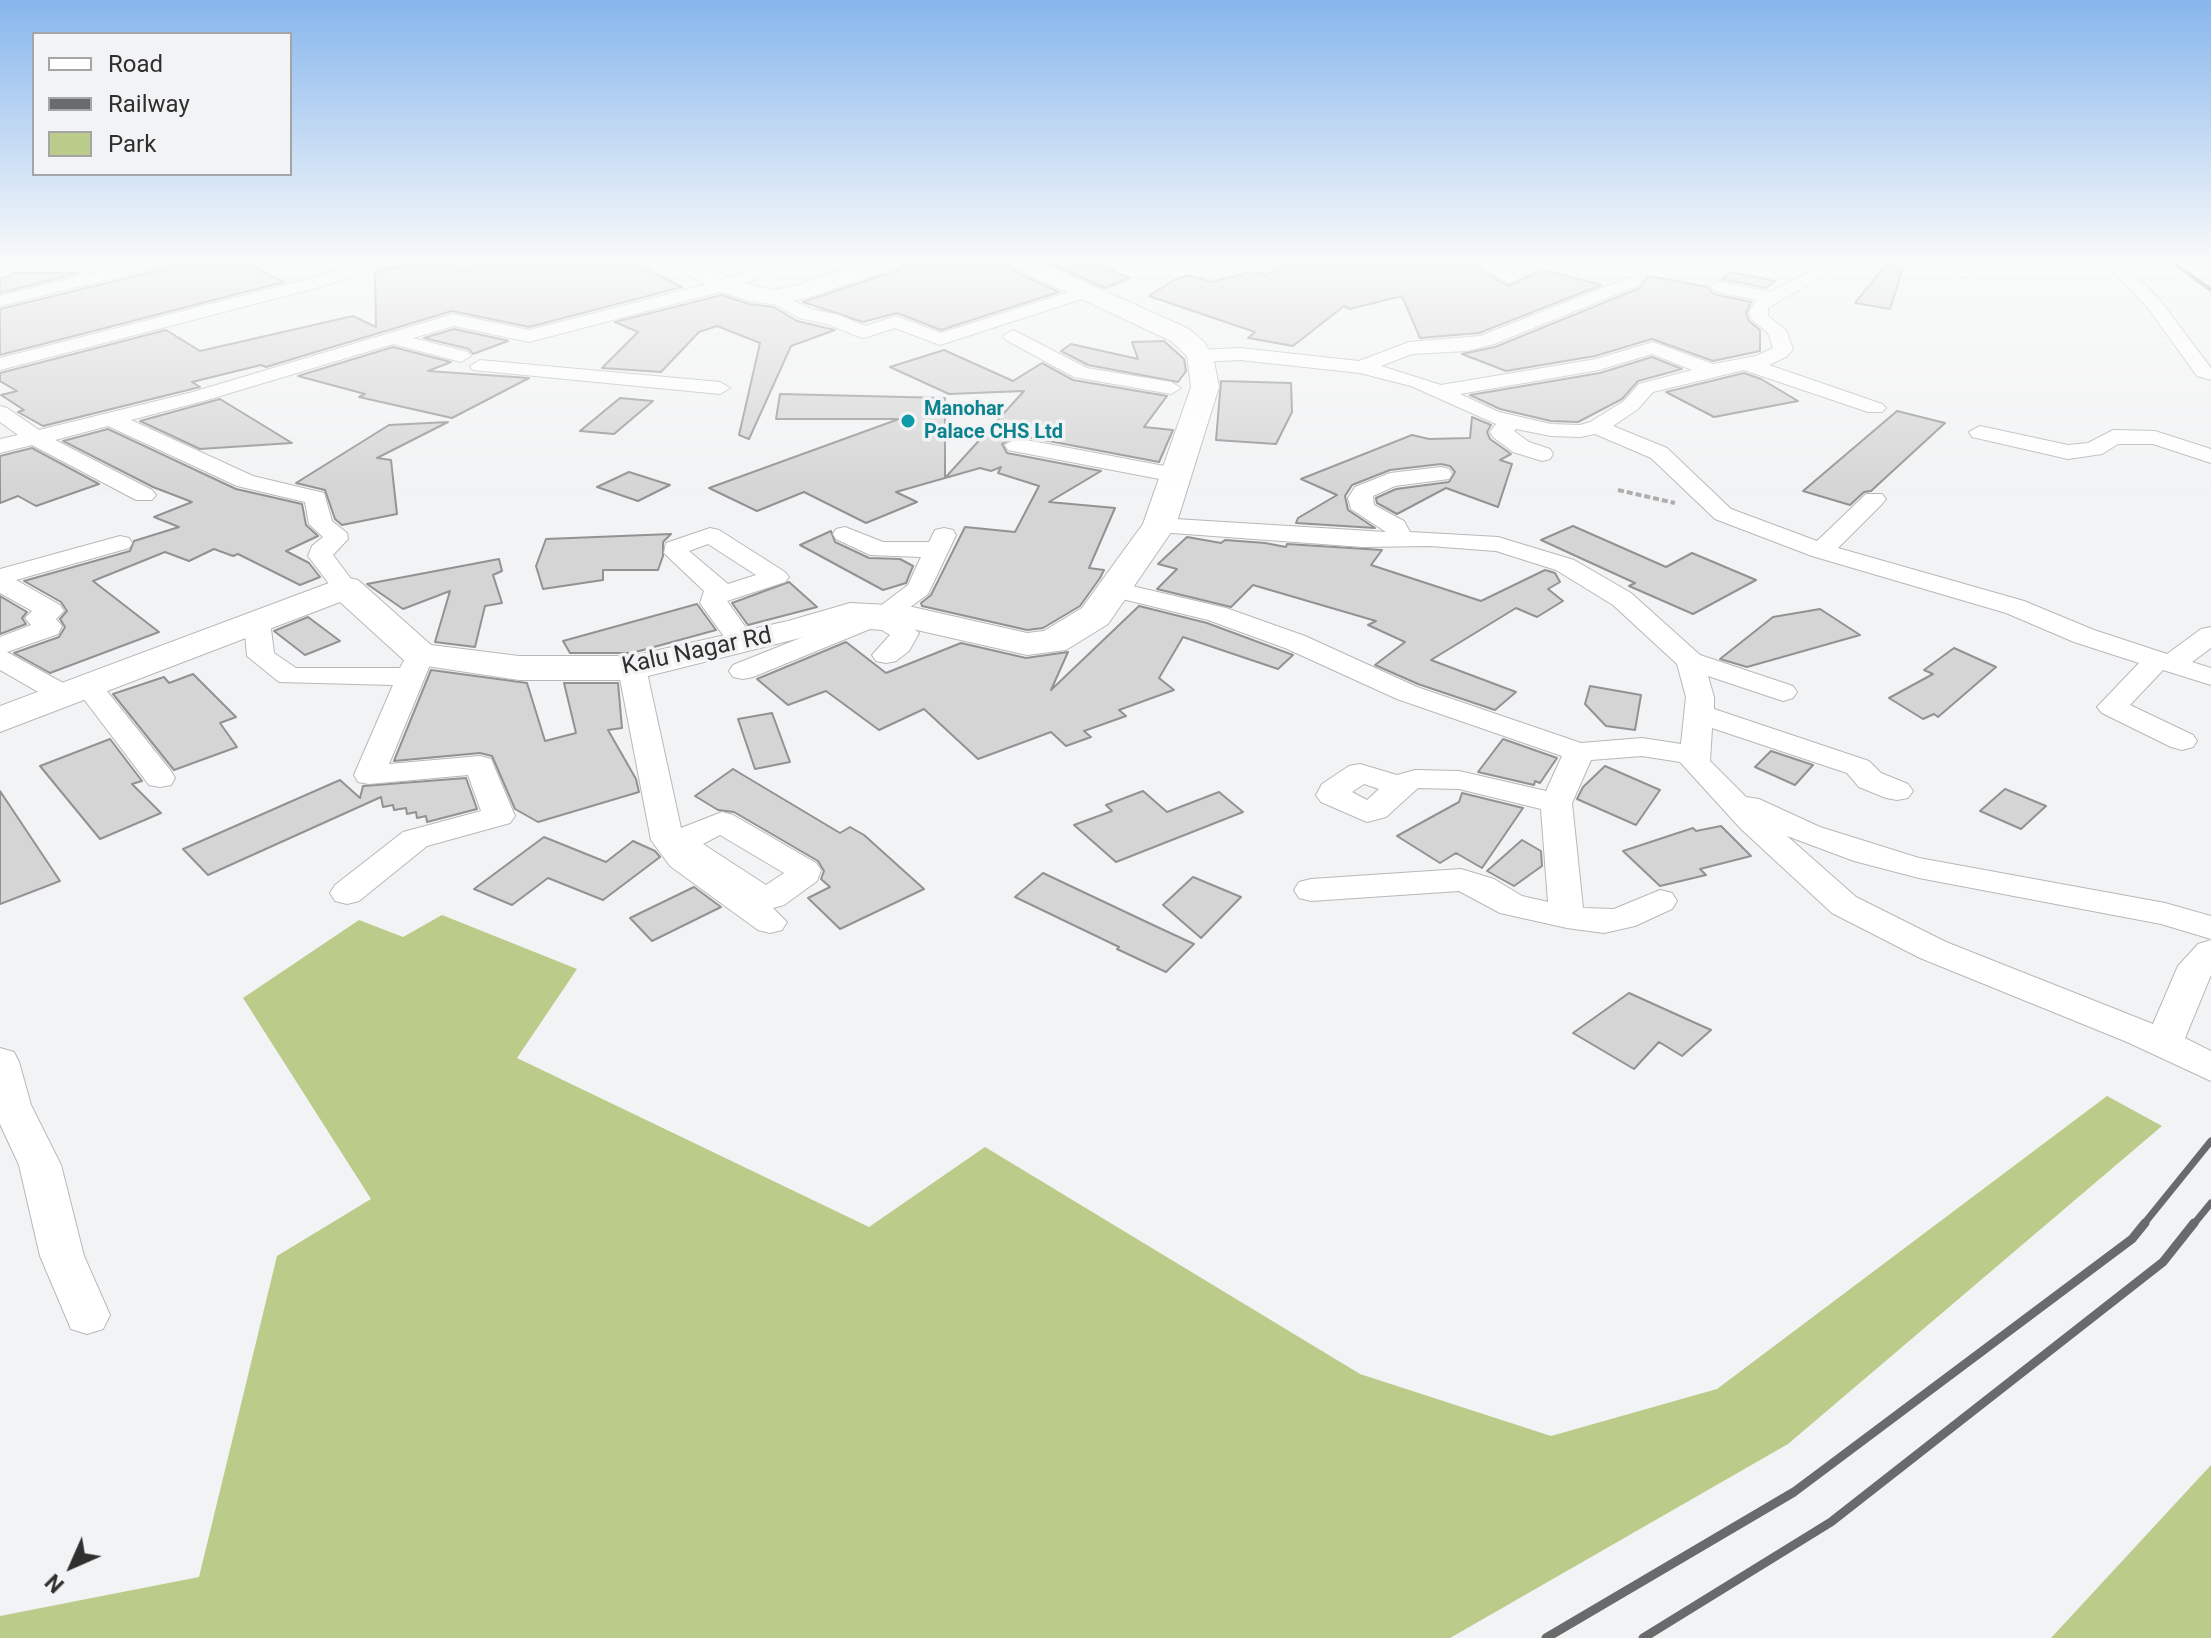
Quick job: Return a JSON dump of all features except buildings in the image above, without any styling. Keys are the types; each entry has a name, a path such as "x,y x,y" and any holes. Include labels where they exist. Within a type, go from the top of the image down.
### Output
{"street":[{"path":"0,364 99,338"},
{"path":"0,446 200,396 390,338"},
{"path":"392,338 470,366 720,388"},
{"path":"470,366 524,338"},
{"path":"1017,338 1081,373 1195,381 1240,354 1361,367 1404,377 1477,411 1510,422 1568,432 1597,427 1631,405 1647,387 1761,361 1783,349 1780,338"},
{"path":"1181,338 1195,381"},
{"path":"1361,367 1409,348 1467,345 1486,338"},
{"path":"2179,338 2204,372 2211,374"},
{"path":"1438,392 1599,364 1653,348 1711,370"},
{"path":"1599,364 1647,387"},
{"path":"1747,364 1875,408"},
{"name":"Kalu Nagar Rd","path":"414,666 606,670 743,657 808,641 850,614 884,614 927,621 1027,644 1053,642 1095,616 1159,525 1175,475 1195,381"},
{"path":"0,412 35,438 144,495"},
{"path":"111,419 245,481 316,498 321,524 335,533 336,539 321,551 320,556 414,666"},
{"path":"1510,422 1503,433 1521,447 1542,454"},
{"path":"1597,427 1659,453 1723,514 1821,551 2015,607 2084,636 2211,677"},
{"path":"1980,432 2068,452 2094,449 2113,437 2155,438 2211,456"},
{"path":"1016,445 1175,475"},
{"path":"1402,540 1395,526 1363,509 1360,498 1363,492 1390,480 1441,474"},
{"path":"1821,551 1874,499"},
{"path":"1159,525 1363,540 1498,544 1565,565 1622,599 1690,661 1783,692"},
{"path":"845,534 879,550 941,542 919,589 884,614"},
{"path":"0,579 120,543"},
{"path":"0,579 51,611 38,618 48,628 0,646"},
{"path":"0,720 345,588"},
{"path":"1115,590 1243,623 1295,642 1407,693 1579,752 1642,747 1696,755"},
{"path":"717,596 713,603 743,657"},
{"path":"808,641 855,625 880,620 889,622 905,633 881,666 907,655 927,621"},
{"path":"257,621 261,656 289,676 414,666"},
{"path":"2182,741 2112,707 2164,662 2211,635"},
{"path":"0,659 76,691 160,778"},
{"path":"1690,661 1700,697 1695,763 1818,884 1855,912 1933,950 2164,1044 2211,1067"},
{"path":"347,893 415,839 499,816 480,765 369,775 414,666"},
{"path":"632,668 667,840 682,859 756,906"},
{"path":"1699,714 1858,767 1870,780 1897,791"},
{"path":"1567,917 1556,803 1579,752"},
{"path":"1400,786 1415,779 1459,780 1556,803"},
{"path":"1728,797 1809,834 1866,854 1919,868 2165,914 2211,928"},
{"path":"1311,890 1461,880 1482,887 1512,905 1604,922 1623,918 1660,901"},
{"path":"2164,1044 2191,975 2211,952"},
{"path":"0,1062 11,1105 40,1165 62,1256 87,1315"}],"path":[{"path":"1618,490 1723,514"}],"green space":[{"path":"442,915 577,969 517,1058 869,1227 985,1147 1360,1374 1551,1436 1717,1389 2107,1096 2162,1126 1788,1444 1450,1638 0,1638 0,1616 199,1577 277,1256 371,1199 243,998 359,920 403,937"},
{"path":"2211,1465 2211,1638 2051,1638"}],"railway":[{"path":"2143,1225 2211,1141"},
{"path":"2193,1225 2211,1203"},
{"path":"1546,1638 1794,1492 2132,1239 2145,1223"},
{"path":"1643,1638 1831,1522 2163,1262 2194,1223"}],"place":[{"name":"Manohar Palace CHS Ltd","path":"908,421"}]}
